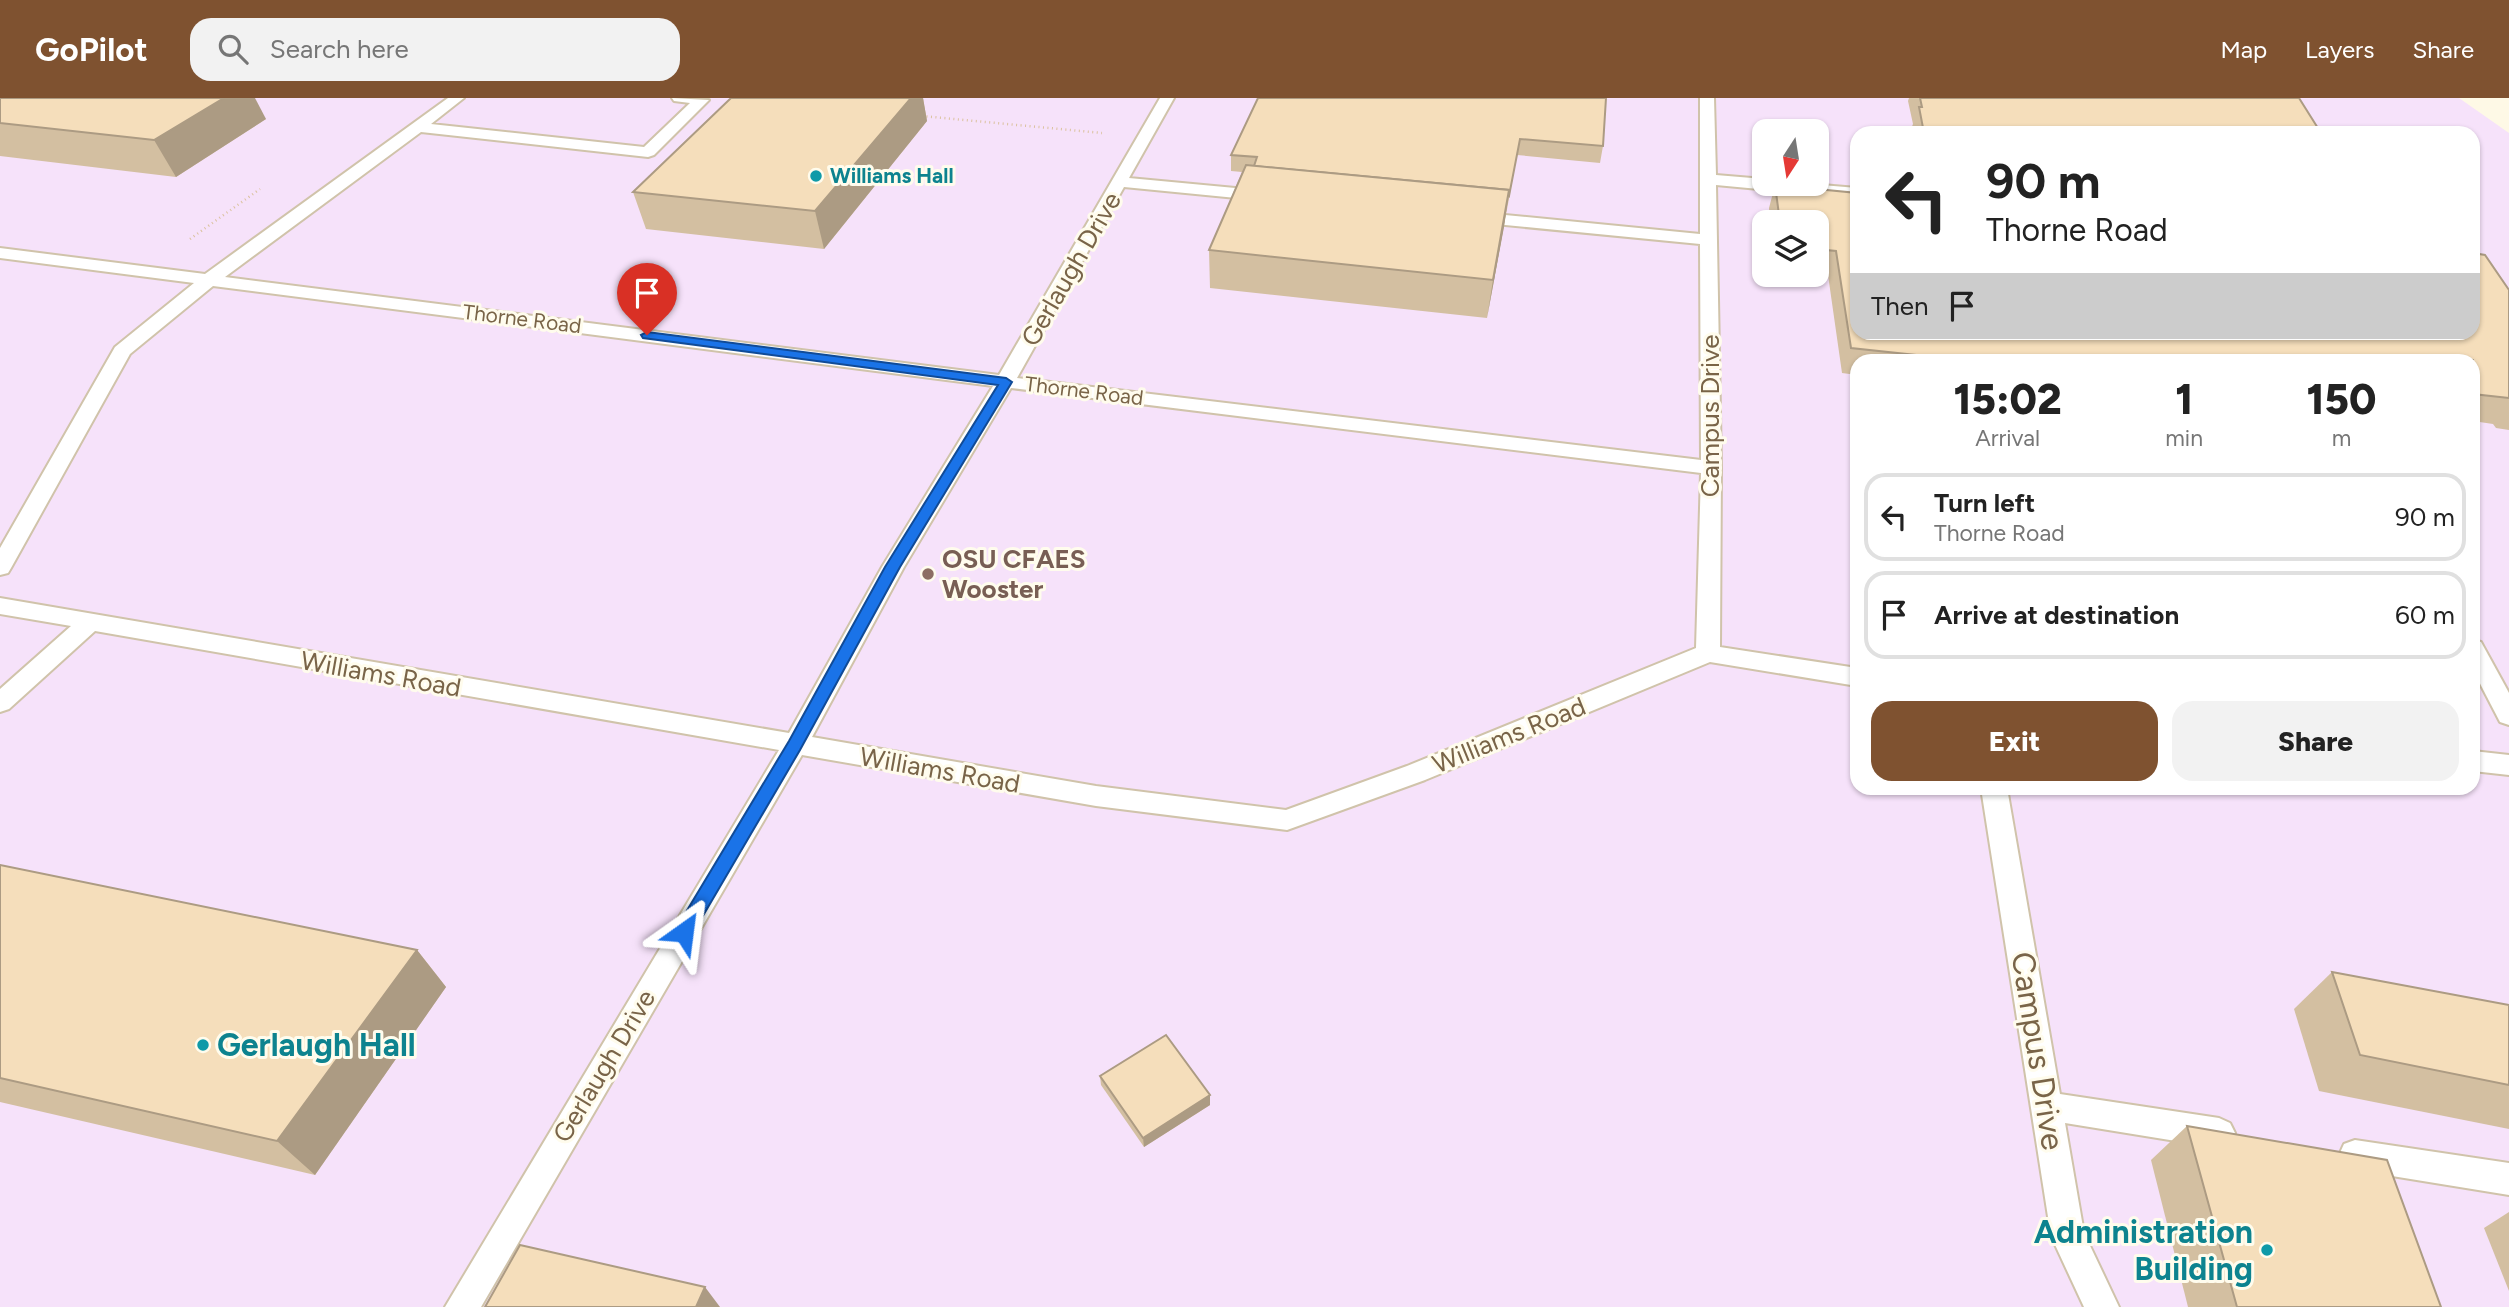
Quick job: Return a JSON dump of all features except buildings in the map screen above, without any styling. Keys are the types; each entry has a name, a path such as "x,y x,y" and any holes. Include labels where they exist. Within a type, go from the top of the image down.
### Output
{"lane":[{"path":"0,568 122,351 210,279 457,98"},
{"path":"419,127 648,152 702,100 679,98"},
{"name":"Gerlaugh Drive","path":"461,1307 795,745 893,567 1006,382 1167,98"},
{"name":"Campus Drive","path":"1706,98 1711,467 1708,653"},
{"path":"1708,179 1850,192"},
{"path":"1121,182 1285,198"},
{"path":"1463,216 1709,240"},
{"name":"Thorne Road","path":"0,253 1006,382 1711,467"},
{"name":"Williams Road","path":"0,606 1096,796 1287,820 1416,773 1708,653"},
{"path":"0,703 89,623"},
{"path":"1708,653 1850,676"},
{"path":"2480,661 2509,716"},
{"path":"2480,762 2509,765"},
{"name":"Campus Drive","path":"1995,795 2068,1236 2102,1307"},
{"path":"2047,1106 2250,1138"},
{"path":"2332,1151 2509,1179"}],"path":[{"path":"916,115 1146,137"}],"shaded area":[{"name":"OSU CFAES Wooster","path":"0,98 2459,98 2509,133 2509,1307 0,1307"}],"place":[{"name":"Williams Hall","path":"816,176"},
{"name":"OSU CFAES Wooster","path":"928,574"},
{"name":"Gerlaugh Hall","path":"203,1045"},
{"name":"Administration Building","path":"2267,1250"}],"route":[{"path":"647,335 1006,382 893,567 795,745 684,932"}]}
